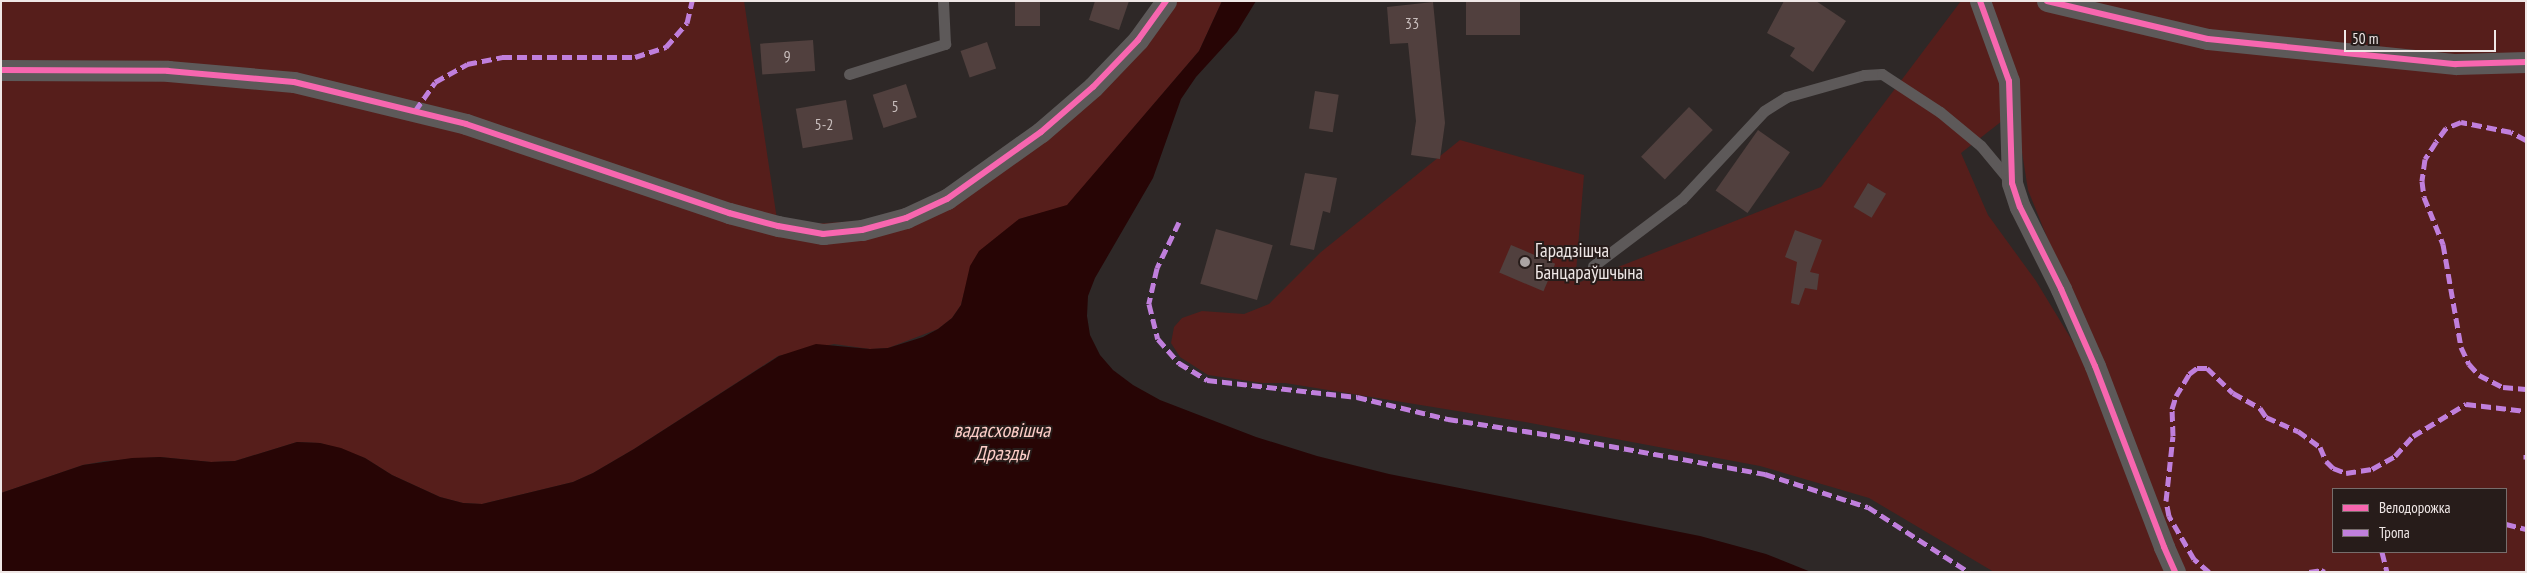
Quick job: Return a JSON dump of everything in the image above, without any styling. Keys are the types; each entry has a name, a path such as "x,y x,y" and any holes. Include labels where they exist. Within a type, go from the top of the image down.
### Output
{"street":[{"path":"1,70 168,71 294,82 466,124 730,213 778,226 823,234 862,230 906,218 948,199 1042,132 1093,87 1138,40 1166,1"},
{"path":"1980,1 2009,81 2012,183 2020,207 2061,289 2095,366 2175,572"},
{"path":"2047,1 2208,39 2456,64 2526,62"}],"lane":[{"path":"849,74 945,44 943,1"},
{"path":"1593,266 1682,199 1764,111 1786,97 1864,75 1882,74 1940,112 1981,146 2012,183"}],"shaded area":[{"path":"1,1 744,1 778,226 906,218 1041,132 1166,1 1222,1 1199,51 1067,206 1019,219 964,293 961,305 952,318 938,329 888,348 870,349 834,344 778,356 634,449 593,473 573,482 482,504 463,503 440,497 392,475 365,458 320,443 297,442 235,461 211,462 160,457 105,461 83,465 1,493"},
{"path":"1961,1 2526,1 2526,572 2182,572 2028,190 2021,146 2011,114 1961,153 1988,215 2036,281 2090,370 2166,572 1994,572 1869,498 1760,466 1525,422 1285,383 1262,383 1208,375 1180,357 1171,343 1174,327 1182,318 1202,311 1244,314 1269,304 1321,252 1460,140 1584,175 1575,284 1821,187"}],"water":[{"name":"вадасховішча Дразды","path":"1222,1 1256,1 1237,32 1196,77 1181,99 1153,178 1095,278 1088,296 1087,316 1090,335 1100,355 1113,370 1133,385 1160,400 1256,437 1317,456 1389,474 1700,536 1766,554 1811,572 1,572 1,493 83,465 132,458 160,457 211,462 235,461 297,442 320,443 341,448 365,458 392,475 440,497 463,503 482,504 573,482 593,473 634,449 779,356 816,344 870,349 888,348 923,337 938,329 952,318 961,305 970,266 979,251 1019,219 1067,205 1199,51"}],"building":[{"path":"1015,1 1040,1 1040,26 1015,26"},
{"path":"1095,1 1129,1 1119,30 1089,20"},
{"path":"1466,1 1520,1 1520,35 1466,35"},
{"path":"1784,1 1816,1 1846,21 1813,72 1790,56 1795,48 1767,33"},
{"path":"1433,2 1445,123 1440,159 1411,155 1416,121 1408,43 1390,44 1387,7"},
{"path":"813,40 815,71 762,75 760,44"},
{"path":"987,42 996,68 970,78 961,51"},
{"path":"906,84 917,117 884,128 873,95"},
{"path":"1315,91 1339,95 1333,132 1309,129"},
{"path":"846,100 853,139 803,148 796,109"},
{"path":"1689,107 1713,130 1665,180 1641,157"},
{"path":"1758,130 1790,152 1748,213 1716,191"},
{"path":"1305,173 1337,178 1330,213 1323,211 1314,250 1290,245"},
{"path":"1868,183 1886,194 1872,218 1854,207"},
{"path":"1216,229 1273,245 1257,300 1200,284"},
{"path":"1795,230 1822,240 1810,272 1819,274 1817,290 1805,288 1799,305 1791,303 1797,262 1785,257"},
{"path":"1511,245 1555,264 1543,291 1499,273"}],"marked path":[{"path":"415,111 435,82 467,64 502,57 635,57 666,47 687,23 692,1"},
{"path":"2526,140 2511,132 2461,122 2446,128 2436,142 2425,159 2422,181 2424,197 2443,244 2461,347 2469,364 2479,375 2503,387 2526,389"},
{"path":"1179,222 1157,268 1149,304 1158,339 1179,363 1207,380 1357,397 1448,419 1550,435 1765,474 1868,507 1969,572"},
{"path":"2209,572 2194,559 2169,516 2166,501 2173,436 2172,409 2176,396 2189,374 2197,368 2207,368 2233,393 2260,408 2266,417 2298,431 2320,447 2326,461 2333,468 2346,473 2372,469 2395,456 2413,436 2466,404 2526,411"},
{"path":"2526,454 2526,459"},
{"path":"2507,524 2526,529"},
{"path":"2382,553 2387,572"},
{"path":"2309,572 2321,570 2325,572"}],"cycle path":[{"path":"1,70 168,71 294,82 466,124 729,213 778,226 823,234 862,230 906,218 947,199 1041,132 1093,87 1138,40 1166,1"},
{"path":"1980,1 2009,81 2012,183 2020,207 2061,289 2095,366 2175,572"},
{"path":"2047,1 2208,39 2456,64 2526,62"}],"place":[{"name":"Гарадзішча Банцараўшчына","path":"1525,262"}]}
